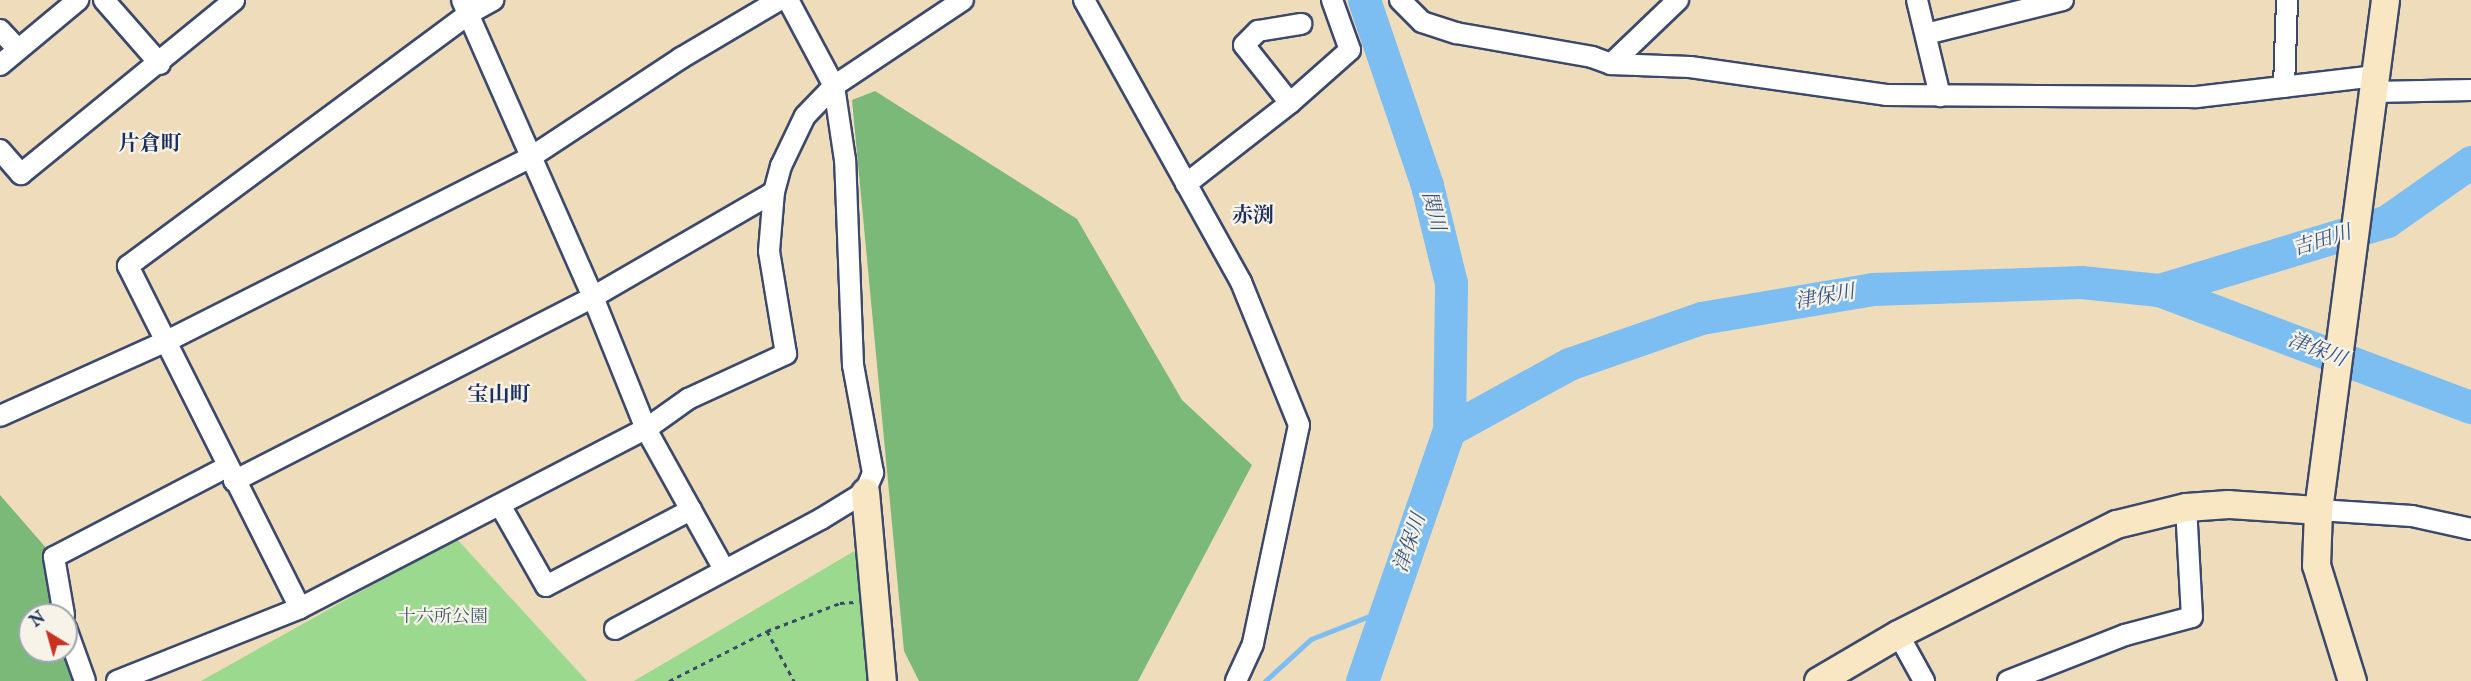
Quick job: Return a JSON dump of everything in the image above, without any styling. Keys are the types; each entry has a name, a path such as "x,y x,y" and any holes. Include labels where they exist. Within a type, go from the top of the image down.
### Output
{"street":[{"path":"0,65 78,0"},
{"path":"104,0 160,64"},
{"path":"0,150 21,174 160,64 234,0"},
{"path":"300,608 128,266 465,7 493,0"},
{"path":"0,416 165,342 531,157 681,58 779,0"},
{"path":"788,0 834,86 845,160 853,365 873,473 865,492 882,681"},
{"path":"117,681 300,608 646,429 688,399 786,354 769,251 774,192 781,166 805,116 834,86 963,0"},
{"path":"1084,0 1241,282 1299,425 1254,644 1236,681"},
{"path":"1186,184 1290,104 1350,50 1332,0"},
{"path":"1400,0 1422,22 1456,33 1593,57 1611,64 1690,67 1886,95 2197,98 2284,87 2374,92 2471,90"},
{"path":"1611,64 1678,0"},
{"path":"1917,0 1940,96"},
{"path":"1926,34 2063,0"},
{"path":"2284,87 2287,0"},
{"path":"2352,681 2316,565 2318,510 2385,0"},
{"path":"465,7 593,297 646,429 724,569"},
{"path":"1290,104 1244,45 1258,32 1301,24"},
{"path":"0,30 18,49"},
{"path":"62,603 54,558 593,297 774,192"},
{"path":"615,629 865,492"},
{"path":"1818,681 1898,634 2116,524 2186,507 2228,504 2412,516 2471,529"},
{"path":"500,505 546,586 691,510"},
{"path":"2008,681 2125,634 2192,617 2186,507"},
{"path":"1898,634 1924,681"},
{"path":"78,663 84,681"}],"path":[{"path":"669,681 767,631 840,603 862,601"},
{"path":"767,631 794,681"}],"green space":[{"path":"875,91 1077,219 1182,400 1252,465 1138,681 919,681 904,651 852,100"},
{"path":"0,495 54,557 62,603 18,603 18,663 72,663 80,681 0,681"},
{"name":"十六所公園","path":"456,538 587,681 201,681"},
{"path":"868,543 882,681 634,681"}],"waterway":[{"name":"関川","path":"1362,681 1449,430 1451,283 1427,185 1364,0"},
{"name":"吉田川","path":"2159,290 2387,221 2471,162"},
{"name":"津保川","path":"1449,430 1569,364 1701,318 1872,289 2081,282 2159,290 2471,407"},
{"path":"1265,681 1311,639 1387,609"}],"district":[{"name":"片倉町","path":"150,145"},
{"name":"赤渕","path":"1253,217"},
{"name":"宝山町","path":"499,396"}]}
